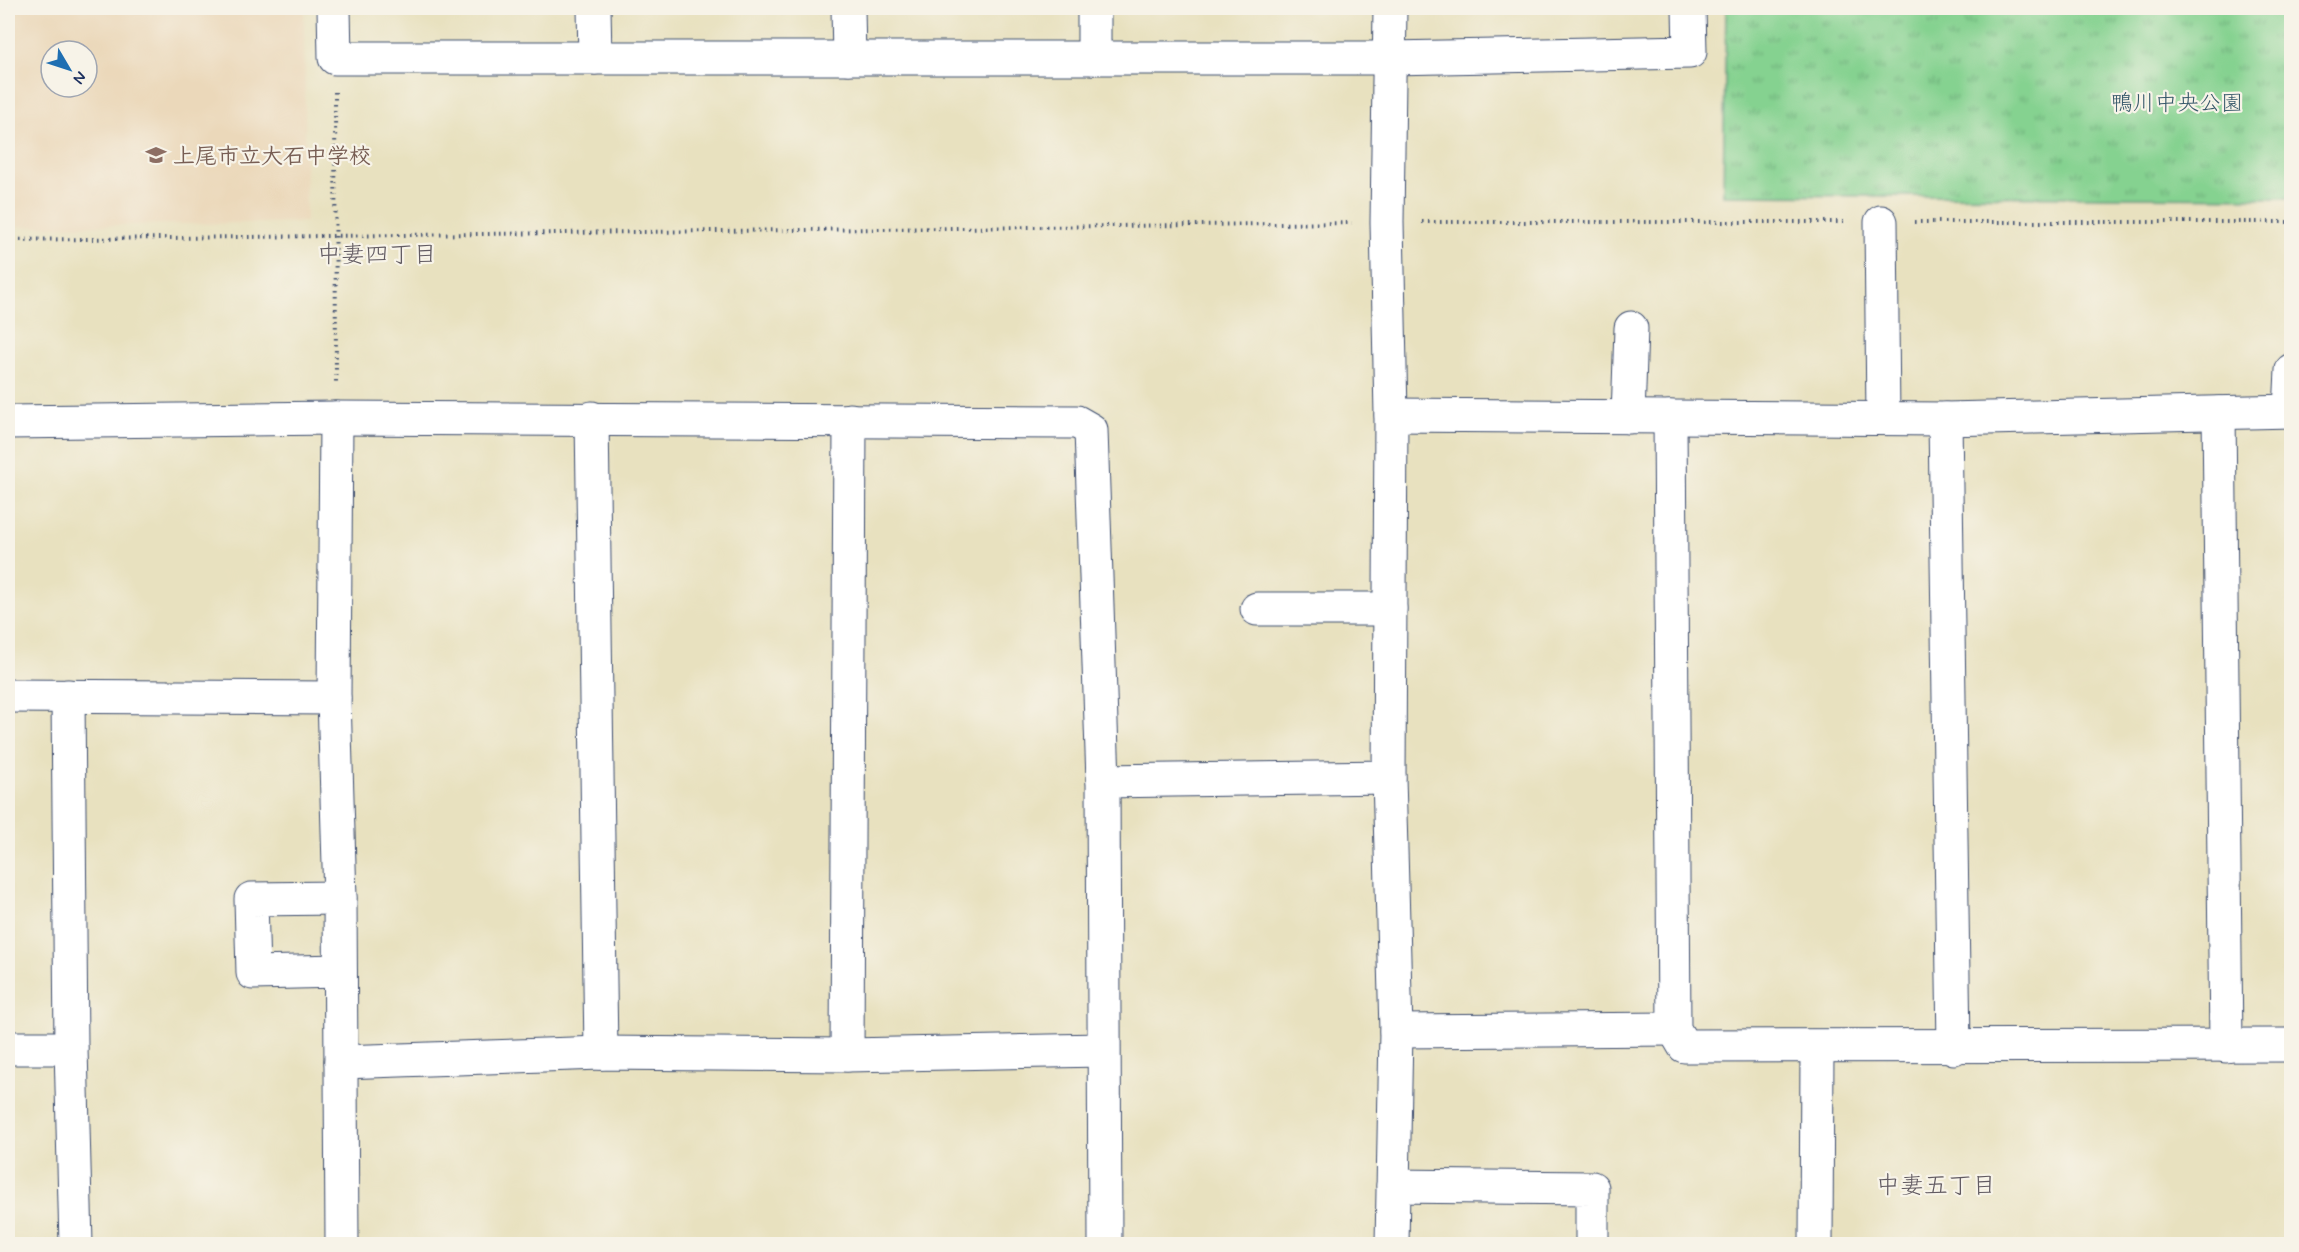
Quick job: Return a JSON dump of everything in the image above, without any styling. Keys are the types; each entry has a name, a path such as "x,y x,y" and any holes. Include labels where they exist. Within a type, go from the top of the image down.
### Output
{"street":[{"path":"334,8 335,58 1391,58 1690,52 1689,8"},
{"path":"594,8 595,58"},
{"path":"848,8 849,58"},
{"path":"1094,8 1094,58"},
{"path":"1390,8 1387,222 1391,415 1389,777 1396,1031 1392,1245"},
{"path":"1881,222 1883,418"},
{"path":"1628,417 1631,328"},
{"path":"1391,415 1945,418 2291,411 2292,370"},
{"path":"2220,413 2226,1046"},
{"path":"1670,417 1674,1029 1684,1046 1954,1048 2292,1045"},
{"path":"336,418 334,698 340,898 342,1245"},
{"path":"592,418 601,1053"},
{"path":"8,422 592,418 1077,422 1091,430 1103,780 1102,1050 1105,1245"},
{"path":"1945,418 1954,1048"},
{"path":"847,1055 850,420"},
{"path":"1257,609 1390,609"},
{"path":"8,696 334,698"},
{"path":"68,696 71,1048 76,1245"},
{"path":"1103,780 1389,777"},
{"path":"340,898 251,899 253,973 340,971"},
{"path":"1396,1031 1674,1029"},
{"path":"8,1048 71,1048"},
{"path":"1816,1245 1817,1048"},
{"path":"341,1062 601,1053 847,1055 1102,1050"},
{"path":"1394,1186 1592,1188 1593,1245"}],"path":[{"path":"335,58 336,418"},
{"path":"8,240 1387,222 2292,222"}],"shaded area":[{"name":"上尾市立大石中学校","path":"8,8 304,8 306,222 8,227"}],"green space":[{"name":"鴨川中央公園","path":"1726,8 2291,8 2291,198 1723,195"}],"place":[{"name":"上尾市立大石中学校","path":"156,155"}],"district":[{"name":"中妻四丁目","path":"377,254"},
{"name":"中妻五丁目","path":"1936,1185"}]}
